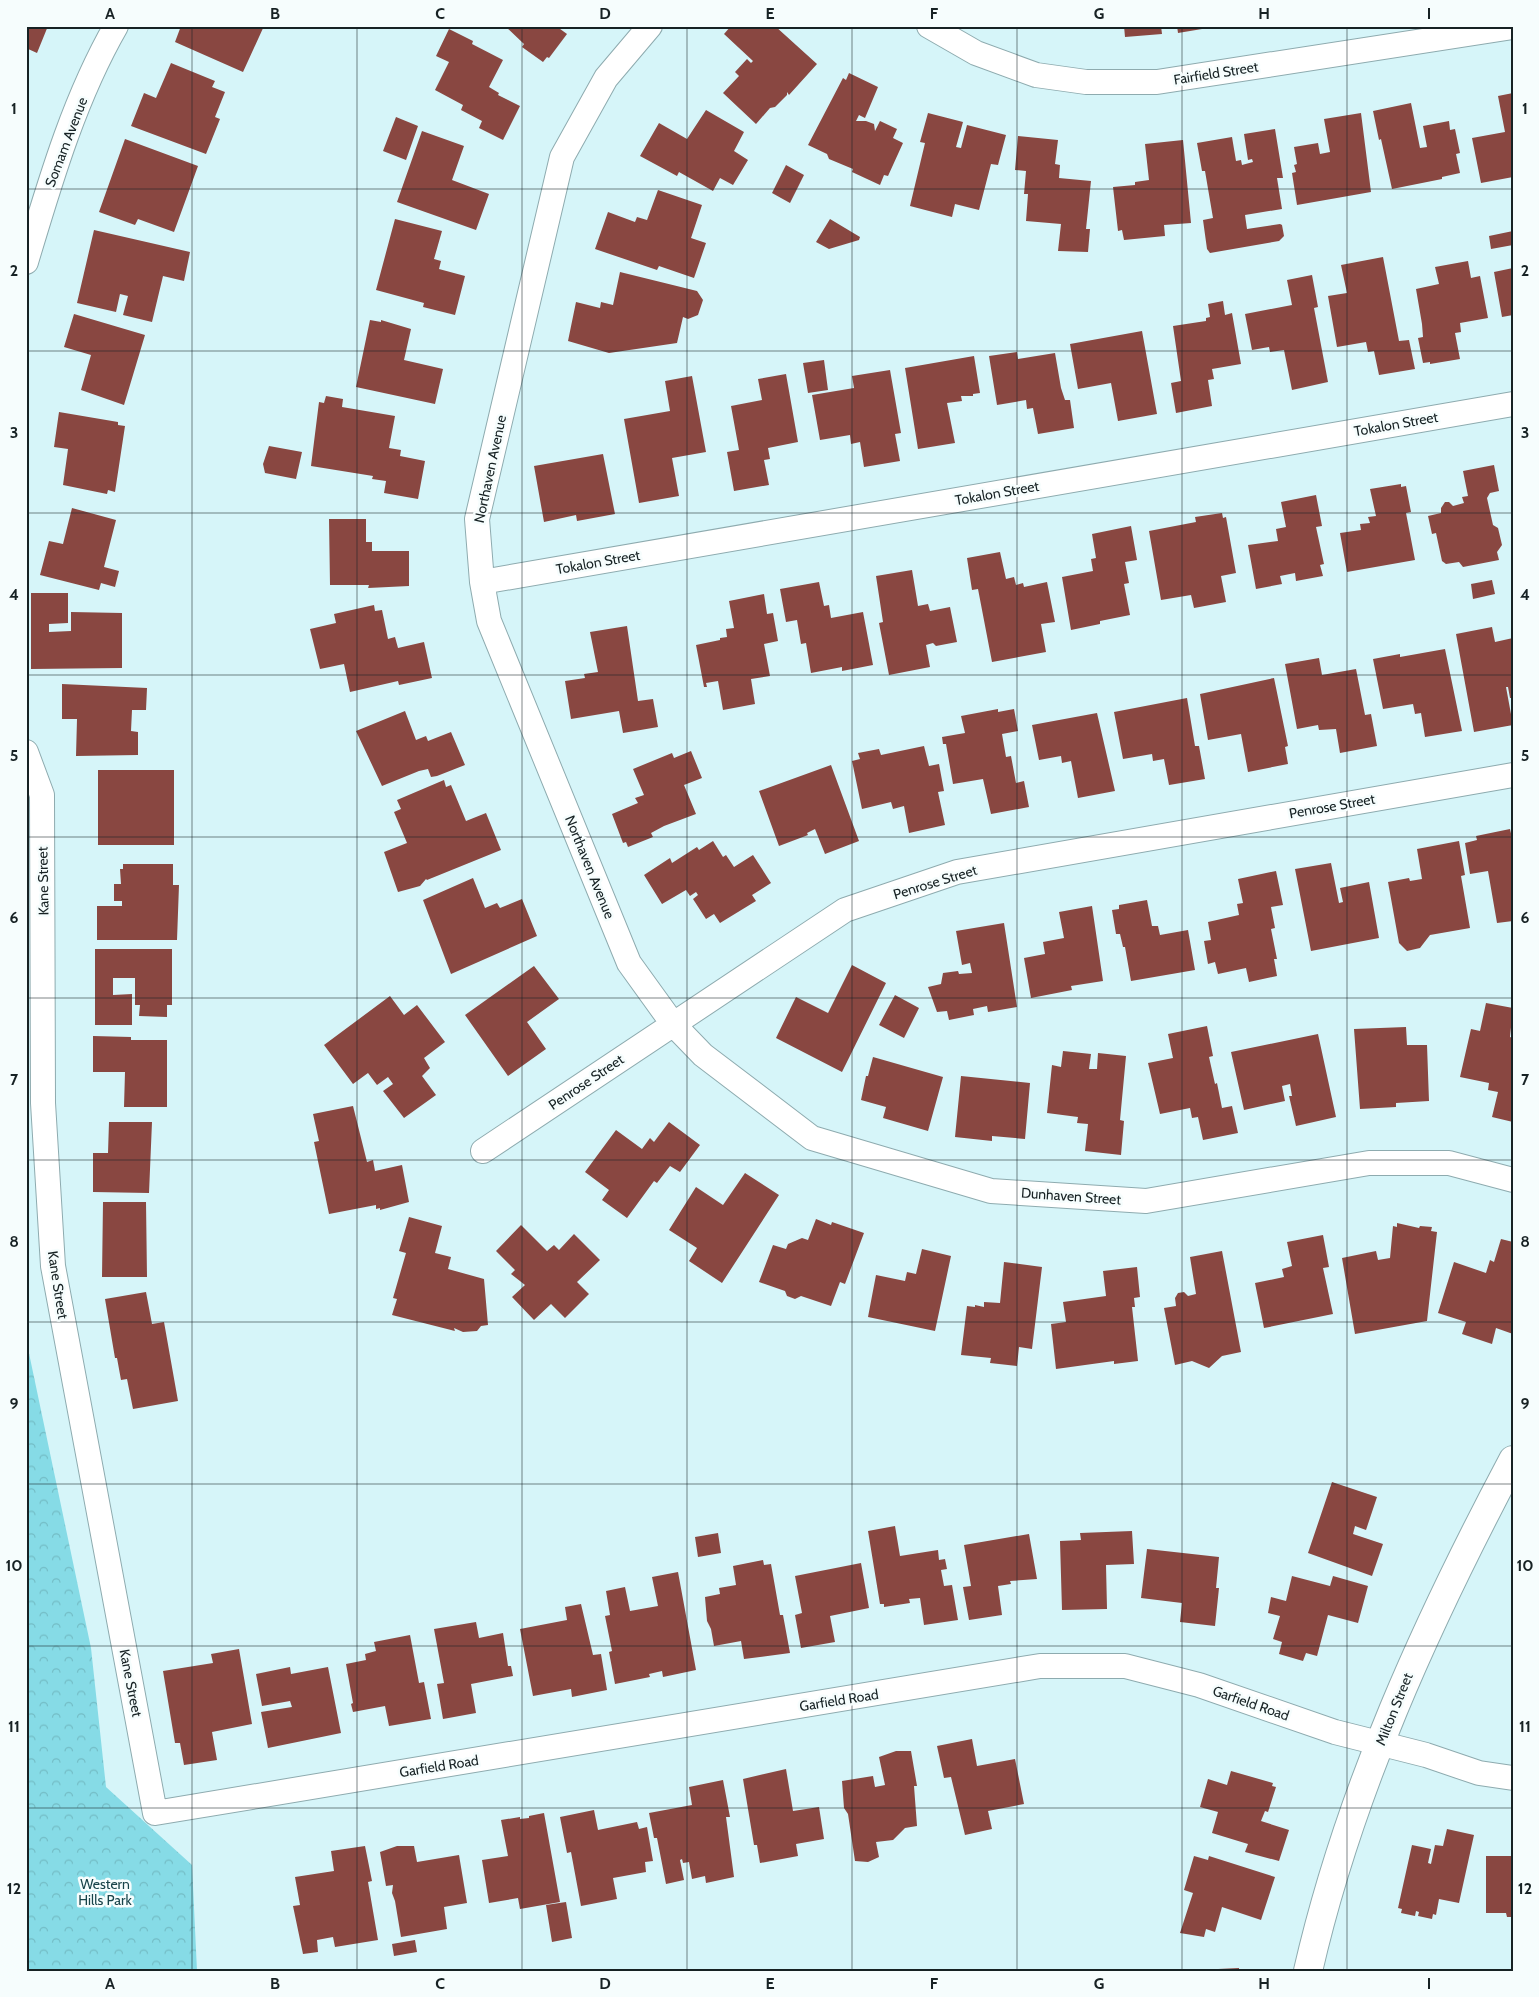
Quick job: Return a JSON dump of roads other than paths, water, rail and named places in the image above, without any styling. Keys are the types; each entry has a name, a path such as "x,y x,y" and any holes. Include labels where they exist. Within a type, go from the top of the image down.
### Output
{"main road":[{"name":"Milton Street","path":"1308,1971 1317,1931 1345,1841 1381,1742 1418,1651 1463,1555 1513,1460"}],"street":[{"name":"Somam Avenue","path":"26,262 56,161 104,48 116,26"},
{"name":"Northaven Avenue","path":"650,26 606,78 562,157 477,519 482,582 489,621 629,962 673,1024"},
{"name":"Fairfield Street","path":"928,26 976,53 1036,75 1086,82 1157,82 1513,27"},
{"name":"Tokalon Street","path":"482,582 1513,404"},
{"name":"Kane Street","path":"26,752 42,795 43,1103 53,1266 155,1813"},
{"name":"Penrose Street","path":"483,1151 845,910 957,872 1513,775"},
{"name":"Dunhaven Street","path":"673,1024 703,1056 812,1138 991,1191 1146,1201 1369,1163 1449,1163 1513,1180"},
{"name":"Garfield Road","path":"155,1813 1040,1666 1125,1666 1199,1685 1335,1732 1381,1742 1479,1772 1513,1778"}],"park label":[{"name":"Western Hills Park","path":"105,1892"}]}
